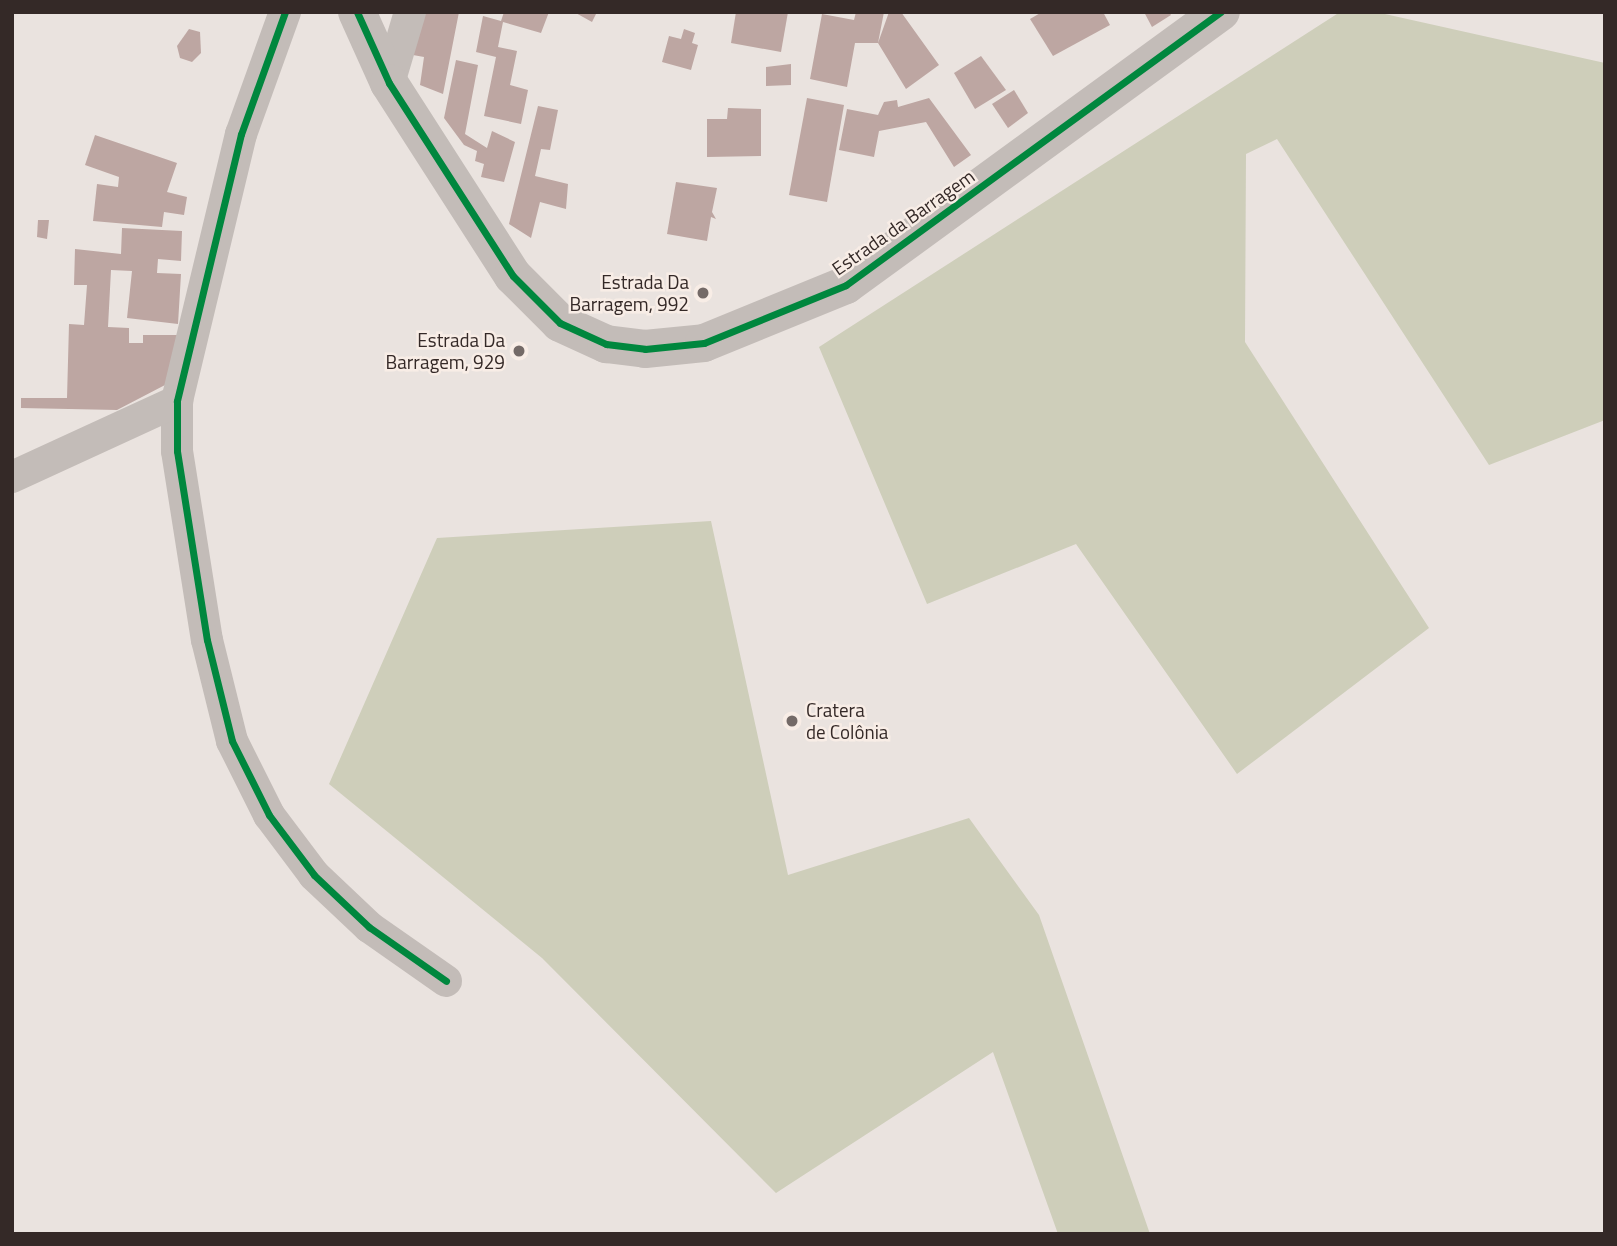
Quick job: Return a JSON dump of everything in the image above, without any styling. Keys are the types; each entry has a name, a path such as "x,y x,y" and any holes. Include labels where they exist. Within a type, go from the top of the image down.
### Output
{"street":[{"path":"285,12 241,134 177,401 177,451 207,640 232,741 269,815 314,875 369,927 446,981"},
{"name":"Estrada da Barragem","path":"357,12 389,83 513,276 560,323 606,344 645,349 704,343 846,285 1221,12"},
{"path":"389,83 410,12"},
{"path":"12,477 177,401"}],"green space":[{"path":"1340,12 1376,12 1605,63 1605,420 1489,465 1277,139 1246,154 1245,342 1429,628 1237,774 1076,544 927,604 819,347"},
{"path":"711,521 788,875 969,818 1039,915 1150,1234 1058,1234 993,1052 776,1193 542,958 329,784 437,538"}],"building":[{"path":"419,12 459,12 443,94 420,85 424,57 413,55"},
{"path":"504,12 549,12 541,33 503,22 498,47 517,51 510,85 528,90 521,124 484,116 496,57 476,52 483,16 501,21"},
{"path":"574,12 597,12 592,22"},
{"path":"736,12 788,12 781,52 731,43"},
{"path":"856,12 884,12 878,43 855,43 847,87 810,79 822,14 854,20"},
{"path":"889,12 901,12 939,65 906,89 878,43"},
{"path":"1042,12 1103,12 1110,25 1053,56 1030,19"},
{"path":"1144,12 1169,12 1171,15 1152,27"},
{"path":"189,29 200,32 201,53 192,62 180,58 177,46"},
{"path":"684,29 695,33 692,43 698,45 691,70 662,62 669,36 681,39"},
{"path":"981,56 1006,90 975,109 954,73"},
{"path":"456,60 478,65 465,134 487,148 492,131 515,142 504,182 481,177 484,164 475,161 477,151 464,145 444,118"},
{"path":"791,64 791,85 766,86 766,67"},
{"path":"1014,90 1028,113 1008,128 992,104"},
{"path":"807,98 844,105 827,202 789,195"},
{"path":"929,98 971,155 954,167 926,122 879,131 874,157 839,150 847,109 878,115 884,102 897,100 898,107"},
{"path":"538,106 558,110 550,150 541,149 535,176 568,184 566,209 540,202 531,238 509,224"},
{"path":"728,108 761,109 761,156 707,157 707,119 727,119"},
{"path":"95,135 177,163 167,192 187,197 184,215 164,212 162,227 93,221 97,184 118,187 119,177 85,165"},
{"path":"676,182 717,188 712,212 716,219 711,217 707,241 667,234"},
{"path":"38,220 49,220 47,239 37,237"},
{"path":"122,228 182,231 181,261 158,259 157,273 181,274 178,324 127,318 132,271 111,270 108,327 129,328 129,343 143,343 143,335 181,335 165,385 117,410 21,408 21,398 67,398 69,324 84,325 87,285 74,285 75,249 121,254"}],"cycle path":[{"path":"285,12 241,134 177,401 177,451 207,640 232,741 269,815 314,875 369,927 446,981"},
{"path":"357,12 389,83 513,276 560,323 606,344 645,349 704,343 846,285 1221,12"}],"place":[{"name":"Estrada Da Barragem, 992","path":"703,293"},
{"name":"Estrada Da Barragem, 929","path":"519,351"},
{"name":"Cratera de Colônia","path":"792,721"}]}
